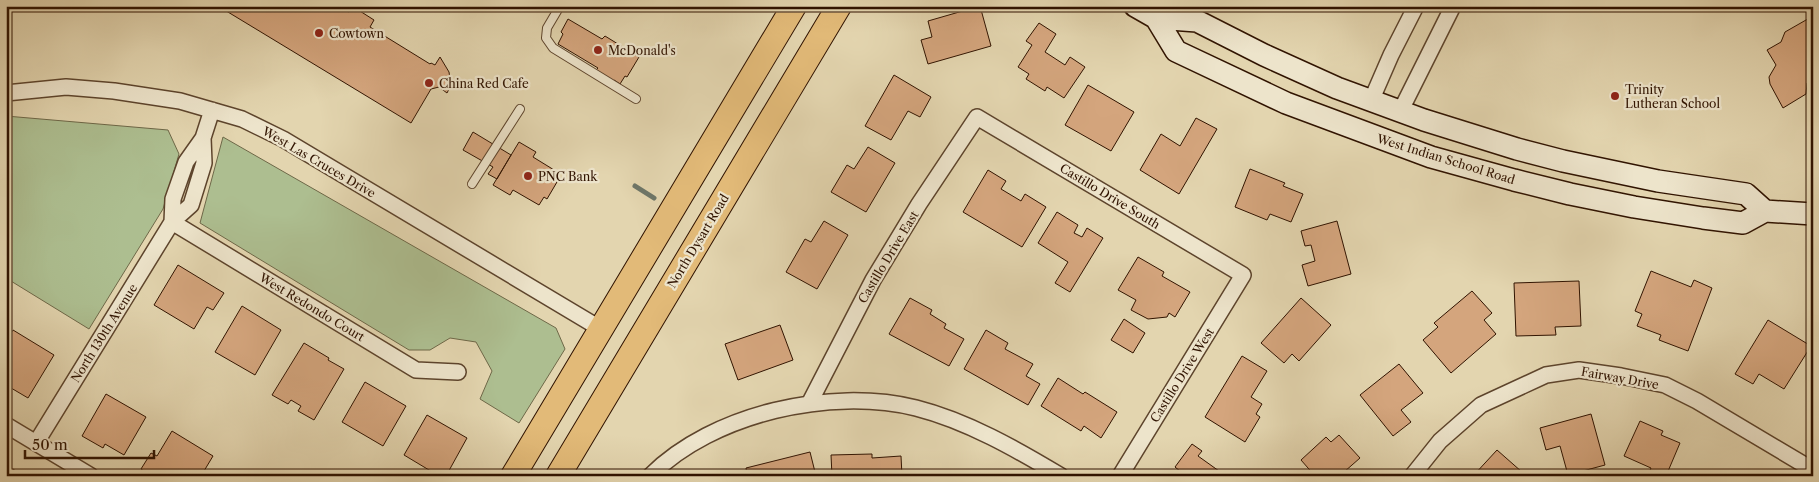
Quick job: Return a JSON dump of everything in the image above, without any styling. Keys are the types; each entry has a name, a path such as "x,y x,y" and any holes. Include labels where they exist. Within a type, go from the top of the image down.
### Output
{"main road":[{"path":"513,476 794,6"},
{"name":"North Dysart Road","path":"558,476 839,6"},
{"name":"West Indian School Road","path":"1135,6 1156,18 1197,21 1272,59 1337,88 1400,112 1563,161 1658,181 1746,194 1765,211 1743,223 1684,215 1570,194 1431,157 1286,103 1176,51 1156,18"},
{"path":"1765,211 1813,214"},
{"path":"601,330 634,348"}],"street":[{"path":"1371,101 1391,55 1416,6"},
{"path":"1400,112 1453,6"},
{"name":"West Las Cruces Drive","path":"6,93 66,87 114,91 180,101 242,119 284,139 601,330"},
{"name":"North 130th Avenue","path":"172,222 174,199 178,184 186,162 203,138 212,110"},
{"name":"Castillo Drive South","path":"977,116 1243,275"},
{"name":"Castillo Drive East","path":"809,404 851,319 877,272 977,116"},
{"name":"North 130th Avenue","path":"36,443 172,222 191,205 204,163 203,138"},
{"path":"178,184 196,191"},
{"name":"West Redondo Court","path":"172,222 416,370 458,372"},
{"name":"Castillo Drive West","path":"1120,476 1243,275"},
{"name":"Fairway Drive","path":"1412,476 1440,441 1481,405 1546,375 1579,370 1665,385 1697,401 1813,470"},
{"path":"650,476 681,451 747,418 780,409 834,401 888,403 916,408 944,417 976,431 1061,476"},
{"path":"6,425 91,476"}],"lane":[{"path":"560,6 547,28 546,38 553,48 636,99"},
{"path":"472,184 520,109"}],"green space":[{"path":"6,116 168,130 179,154 163,209 89,329 6,278"},
{"path":"223,137 556,328 565,349 519,423 480,399 492,371 476,342 450,338 430,350 409,350 200,223"}],"building":[{"path":"218,6 339,6 349,12 352,6 374,20 370,27 430,64 435,65 440,57 449,72 451,85 447,93 439,87 431,89 411,123"},
{"path":"980,6 991,46 928,64 921,40 932,37 928,21"},
{"path":"1813,16 1813,80 1807,83 1806,94 1783,108 1770,84 1769,77 1776,65 1767,50 1781,42 1785,32"},
{"name":"McDonald's","path":"568,19 602,39 605,36 639,57 627,77 625,76 620,84 595,71 598,68 558,44 563,34 561,32"},
{"path":"1039,23 1056,34 1045,52 1065,65 1070,57 1085,67 1064,98 1047,87 1045,91 1026,79 1029,74 1018,67 1032,45 1026,41"},
{"path":"894,75 931,97 920,117 908,111 891,140 865,126"},
{"path":"1088,85 1134,112 1111,151 1065,125"},
{"path":"1196,118 1217,129 1179,194 1140,170 1161,134 1180,146"},
{"path":"473,132 511,155 497,179 488,174 493,167 463,150"},
{"name":"PNC Bank","path":"519,142 536,152 533,157 559,173 554,181 557,182 547,199 544,197 539,205 513,190 510,195 493,185"},
{"path":"868,147 895,163 866,212 831,192 847,165 854,169"},
{"path":"1250,169 1285,183 1283,186 1303,194 1291,222 1270,214 1267,220 1235,207"},
{"path":"988,170 1006,181 1001,189 1021,201 1025,194 1046,207 1022,247 963,212"},
{"path":"1057,212 1078,225 1074,233 1082,237 1087,228 1103,238 1070,292 1055,283 1068,262 1038,243"},
{"path":"824,221 848,235 817,289 786,272 805,239 811,242"},
{"path":"1337,221 1351,274 1308,286 1302,265 1315,261 1311,245 1305,246 1301,231"},
{"path":"1138,257 1164,272 1162,276 1190,292 1175,317 1169,313 1167,317 1148,319 1131,310 1136,300 1118,290"},
{"path":"178,265 224,293 213,310 207,307 194,329 154,305"},
{"path":"1651,271 1691,287 1694,280 1712,288 1688,351 1659,340 1661,335 1637,326 1642,314 1635,311"},
{"path":"1579,281 1581,326 1555,327 1556,335 1516,336 1514,283"},
{"path":"1472,291 1492,313 1484,320 1496,334 1451,373 1423,340 1438,327 1434,323"},
{"path":"910,298 932,310 930,314 946,324 944,328 964,339 949,366 889,334"},
{"path":"1301,298 1331,325 1299,361 1292,354 1284,363 1261,343"},
{"path":"242,306 281,330 255,375 215,352"},
{"path":"1124,319 1145,333 1133,353 1111,340"},
{"path":"1768,320 1811,346 1784,389 1759,374 1753,384 1735,374"},
{"path":"780,325 793,360 738,380 725,344"},
{"path":"13,330 54,355 28,398 6,385 6,341"},
{"path":"986,330 1008,343 1005,349 1033,364 1026,376 1040,384 1028,405 964,369"},
{"path":"304,343 344,369 314,420 298,411 301,406 291,400 288,404 272,395"},
{"path":"1242,356 1267,371 1251,397 1262,404 1256,414 1260,417 1245,442 1205,417"},
{"path":"1399,364 1423,393 1401,410 1411,422 1393,436 1360,395"},
{"path":"1058,378 1117,412 1101,438 1084,426 1081,431 1041,406"},
{"path":"365,382 406,406 383,446 342,422"},
{"path":"106,394 146,417 124,455 105,444 103,448 82,436"},
{"path":"1591,414 1605,465 1568,475 1560,446 1546,450 1540,428"},
{"path":"427,415 467,438 446,476 439,476 404,455"},
{"path":"1640,421 1663,431 1661,435 1680,443 1666,476 1648,475 1651,468 1624,456"},
{"path":"172,431 213,456 201,476 151,476 141,469 151,453 157,456"},
{"path":"1339,435 1360,458 1344,472 1348,476 1315,476 1301,460 1326,437 1331,442"},
{"path":"1192,444 1202,451 1198,456 1226,476 1186,476 1175,467"},
{"path":"1497,450 1522,472 1519,476 1473,476"},
{"path":"810,452 816,476 747,476 746,468"},
{"path":"872,454 872,458 901,456 902,476 832,476 831,455"},
{"path":"13,469 23,476 9,476"}],"waterway":[{"path":"635,186 654,198"}],"place":[{"name":"Cowtown","path":"319,33"},
{"name":"McDonald's","path":"598,50"},
{"name":"China Red Cafe","path":"429,83"},
{"name":"Trinity Lutheran School","path":"1615,96"},
{"name":"PNC Bank","path":"528,176"}]}
